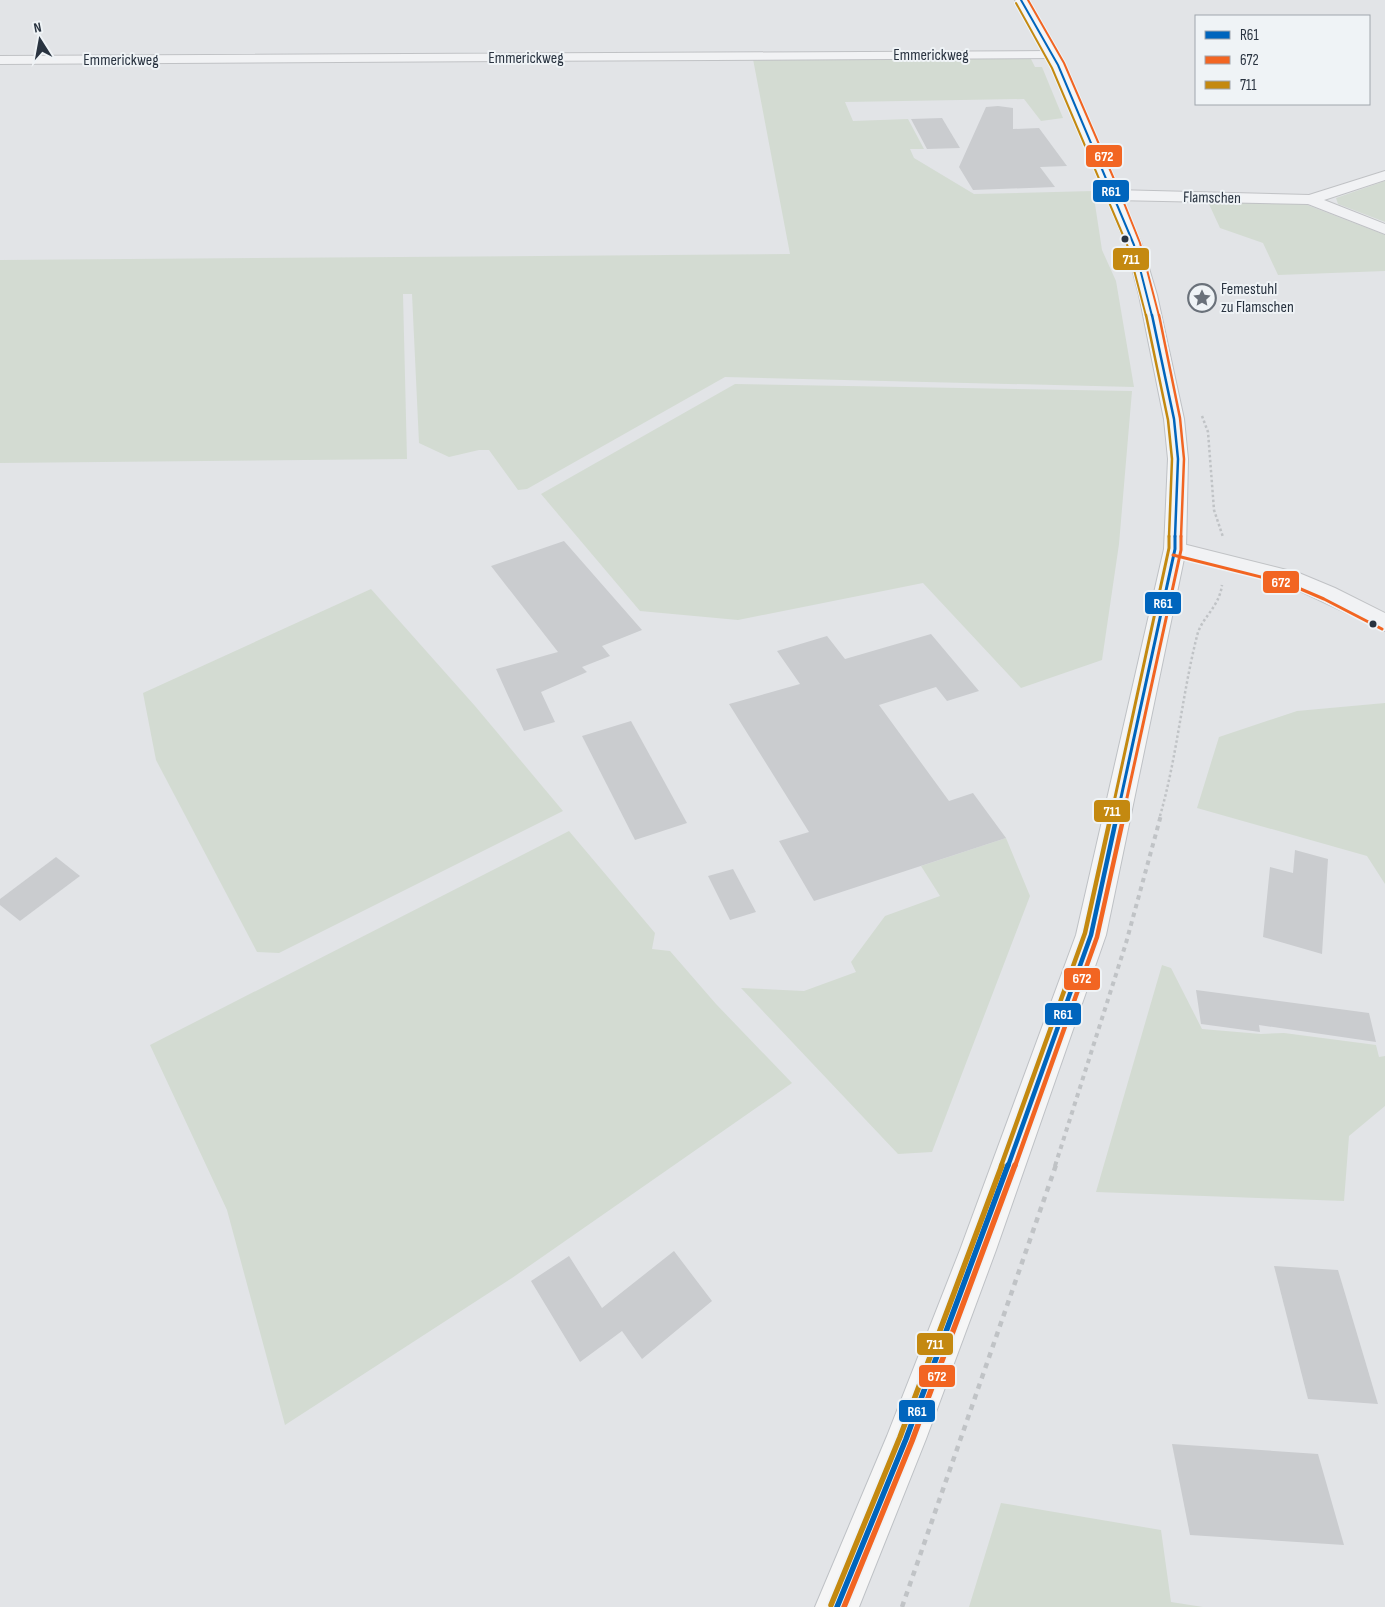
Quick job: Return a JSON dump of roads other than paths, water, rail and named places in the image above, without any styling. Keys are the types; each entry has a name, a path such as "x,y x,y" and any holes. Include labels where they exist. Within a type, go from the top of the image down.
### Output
{"main road":[{"path":"819,1607 844,1591 906,1439 974,1259 1091,935 1175,549 1178,459 1174,419 1148,295 1134,245 1052,55 1021,0"}],"street":[{"name":"Emmerickweg","path":"0,60 1052,55"},
{"name":"Flamschen","path":"1310,200 1385,175"},
{"name":"Flamschen","path":"1114,195 1310,200 1385,228"},
{"path":"1175,549 1291,578 1327,593 1385,623"}],"place":[{"name":"Femestuhl zu Flamschen","path":"1202,298"}]}
